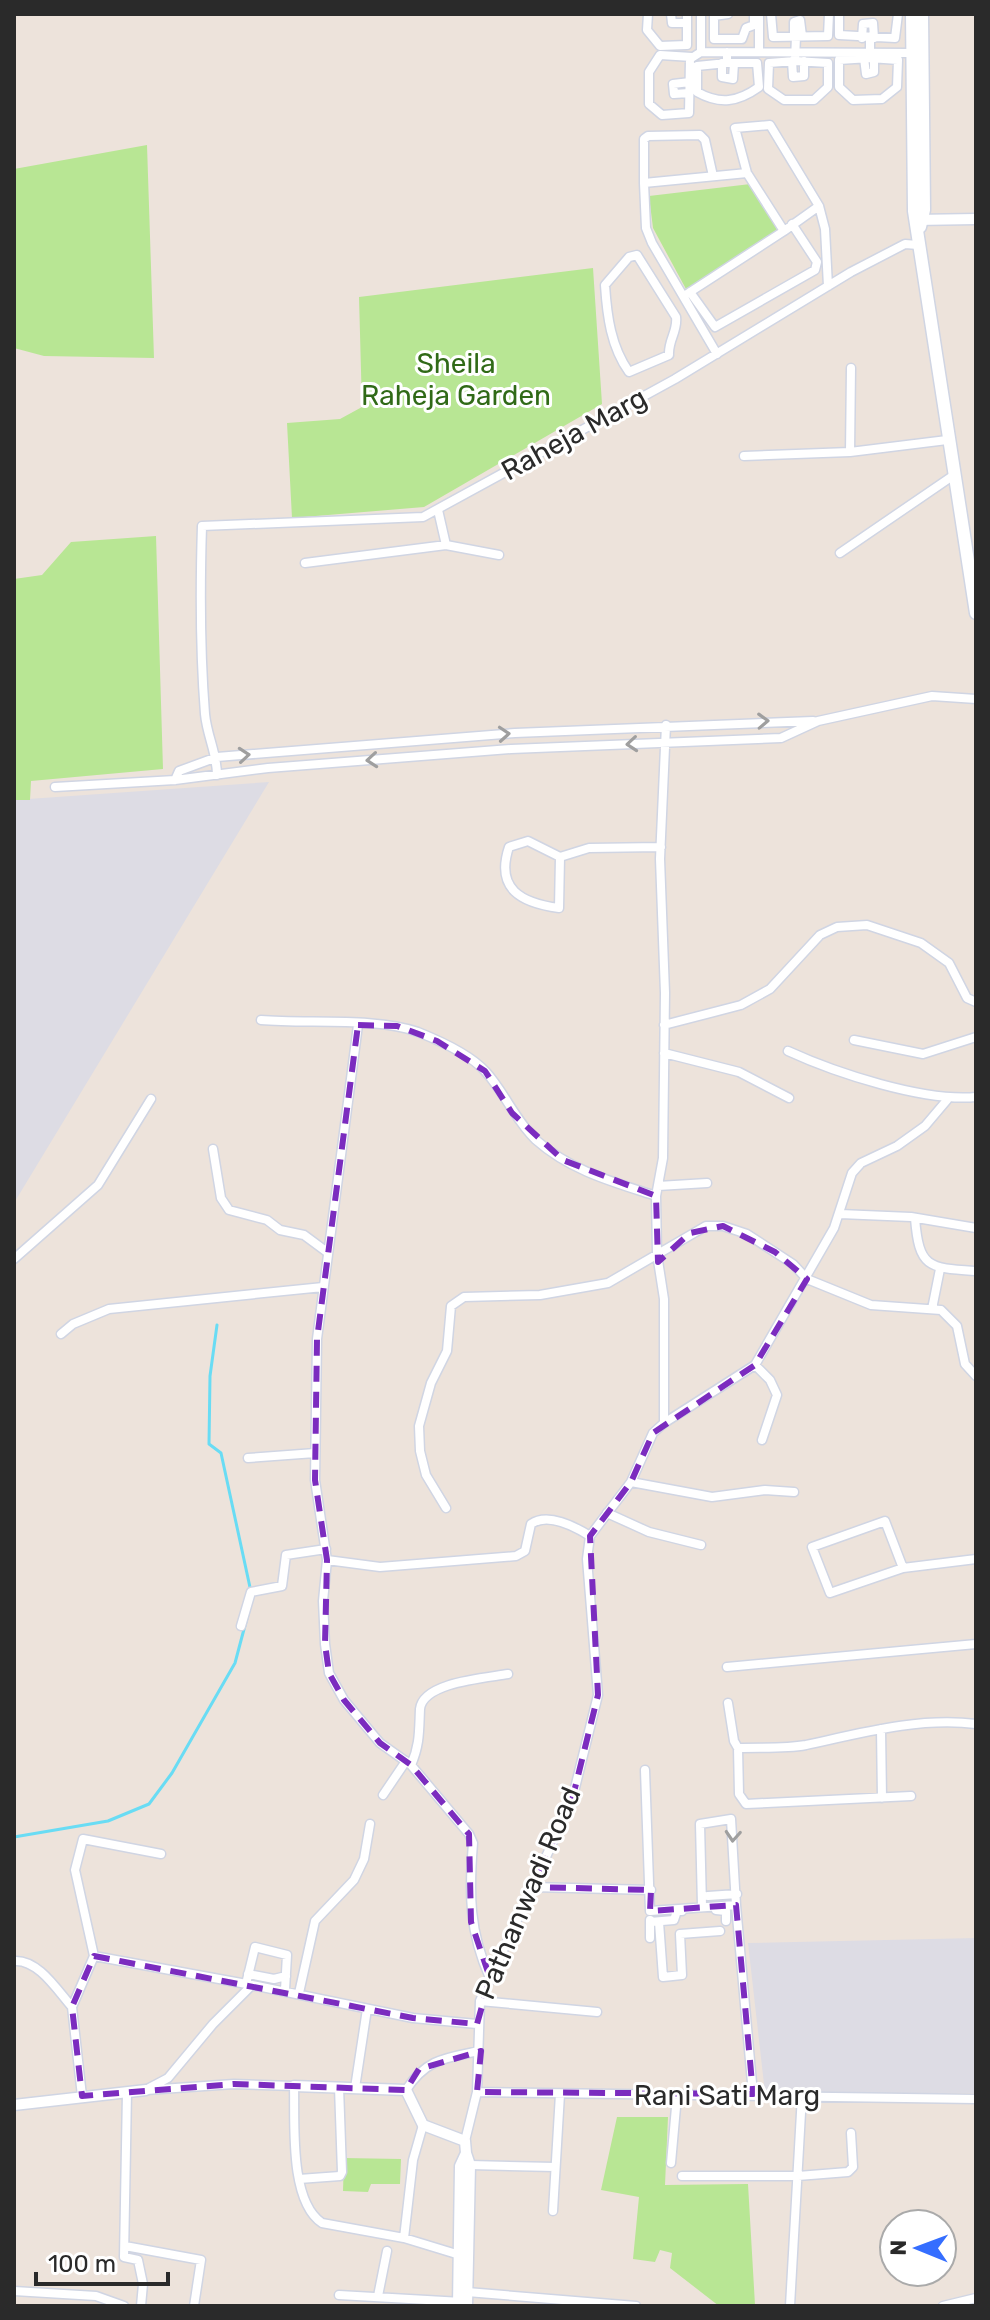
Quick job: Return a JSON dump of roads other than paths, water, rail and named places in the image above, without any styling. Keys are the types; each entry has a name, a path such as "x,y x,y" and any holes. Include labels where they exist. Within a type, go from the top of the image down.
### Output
{"main road":[{"path":"912,14 917,53 918,240 976,613"},
{"path":"917,53 922,14"}],"street":[{"path":"648,14 647,30 660,46 687,45 687,18"},
{"path":"671,14 672,23 701,15 701,52"},
{"path":"728,14 714,15 714,39 742,39 746,28 754,25 757,14"},
{"path":"757,14 759,52"},
{"path":"771,14 770,35 797,36 828,36 829,14"},
{"path":"839,14 839,35 869,38 895,38 898,14"},
{"path":"797,36 797,58"},
{"path":"869,38 870,57"},
{"path":"692,57 689,113 685,116 662,115 649,104 649,72 655,68 657,57 692,57 701,52 759,52 797,58 828,63 828,87 811,101 784,100 768,89 769,63 797,58 870,57 898,60 897,87 882,99 853,100 839,87 839,60 870,57 917,53"},
{"path":"727,52 728,63"},
{"path":"728,63 757,63 759,87 745,98 715,101 697,92 697,66 728,63"},
{"path":"689,93 674,94 673,84 690,82"},
{"path":"784,231 747,173 735,128 770,125 819,206 825,229 828,286"},
{"path":"713,176 705,140 700,135 648,136 644,139 646,228 660,259 715,327 815,270 817,262 792,224"},
{"path":"644,183 747,173"},
{"path":"687,295 819,206"},
{"path":"918,220 976,219"},
{"name":"Raheja Marg","path":"217,757 206,731 199,639 202,526 423,517 717,354 828,286 918,240"},
{"path":"637,255 645,266 676,317 677,327 668,345 669,355 629,372 615,344 605,285 629,257 637,255"},
{"path":"645,266 660,259"},
{"path":"687,295 717,354"},
{"path":"850,452 851,368"},
{"path":"744,456 850,452 947,440"},
{"path":"840,553 954,475"},
{"path":"438,510 446,545"},
{"path":"305,563 446,545 499,555"},
{"path":"175,780 179,771 217,757 515,733 818,721 932,696 976,699"},
{"path":"55,787 175,780 496,750 781,738 818,721"},
{"path":"664,1423 664,1299 657,1254 656,1196 663,1158 661,847 666,725"},
{"path":"217,757 217,775"},
{"path":"560,857 559,908 531,904 505,881 502,868 509,847 528,841 560,857 589,848 661,847"},
{"path":"664,1025 741,1005 770,989 820,935 837,927 867,925 921,943 949,963 967,998 976,1002"},
{"path":"261,1020 397,1026 449,1048 485,1071 512,1113 537,1140 563,1160 589,1174 656,1196"},
{"path":"358,1025 317,1339 315,1480 327,1560 323,1601 329,1673 344,1700 380,1743 409,1763 469,1834 473,1843 469,1896 471,1922 477,1948 490,1978"},
{"path":"854,1040 923,1054 976,1037"},
{"path":"788,1051 839,1073 947,1100 976,1097"},
{"path":"664,1053 739,1072 789,1098"},
{"path":"14,1259 98,1185 151,1099"},
{"path":"327,1560 380,1567 516,1556 525,1551 531,1524 539,1520 567,1523 590,1536 631,1482 653,1433 755,1365 807,1279 840,1214 852,1173 861,1163 916,1133 947,1100"},
{"path":"213,1149 221,1198 229,1210 267,1220 280,1230 304,1235 327,1252"},
{"path":"658,1186 707,1183"},
{"path":"840,1214 915,1218 976,1228"},
{"path":"915,1218 921,1257 940,1269 976,1271"},
{"path":"446,1508 426,1475 420,1451 419,1426 431,1383 447,1351 451,1306 464,1297 540,1295 608,1283 706,1226 723,1226 747,1234 807,1279 871,1305 941,1310 957,1326 965,1364 976,1376"},
{"path":"932,1309 940,1269"},
{"path":"61,1334 73,1324 109,1309 323,1287"},
{"path":"755,1365 770,1380 777,1395 762,1440"},
{"path":"248,1458 315,1453"},
{"path":"631,1482 712,1497 765,1490 794,1492"},
{"path":"607,1513 649,1532 701,1545"},
{"path":"903,1568 885,1521 812,1547 830,1593 903,1568 976,1559"},
{"name":"Pathanwadi Road","path":"465,2147 477,2092 480,2001 572,1800 598,1695 587,1559 590,1536"},
{"path":"241,1626 251,1592 282,1586 286,1555 326,1549"},
{"path":"727,1667 976,1644"},
{"path":"383,1795 419,1748 420,1708 429,1694 463,1682 508,1674"},
{"path":"728,1703 738,1748 739,1794 746,1804 911,1796"},
{"path":"738,1748 806,1745 834,1736 936,1723 976,1724"},
{"path":"881,1729 882,1798"},
{"path":"645,1770 650,1911 655,1922 663,1977 682,1975 682,1932 720,1931"},
{"path":"702,1906 702,1821 733,1821 731,1835 736,1905 753,2094"},
{"path":"299,1993 315,1921 354,1880 364,1859 370,1824"},
{"path":"82,2096 72,2007 94,1956 75,1870 83,1839 161,1854"},
{"path":"532,1887 651,1890"},
{"path":"708,1896 737,1894"},
{"path":"650,1911 736,1905"},
{"path":"655,1922 674,1920 677,1911 723,1909 726,1921"},
{"path":"650,1938 655,1922"},
{"path":"146,2090 168,2078 249,1981 255,1947 287,1955 285,1990"},
{"path":"94,1956 249,1981 413,2018 477,2024"},
{"path":"14,1961 25,1961 35,1966 72,2007"},
{"path":"249,1981 286,1976"},
{"path":"480,2001 597,2012"},
{"path":"355,2088 367,2009"},
{"path":"406,2090 419,2069 443,2059 479,2051"},
{"path":"14,2105 82,2096 234,2084 406,2090"},
{"path":"294,2086 299,2179 306,2207 322,2223 404,2238 462,2256"},
{"path":"299,2179 340,2176 342,2172 339,2087"},
{"path":"406,2090 423,2125 465,2147 470,2165 462,2256"},
{"path":"127,2092 124,2257 138,2260 143,2284 141,2306"},
{"name":"Rani Sati Marg","path":"477,2092 976,2099"},
{"path":"553,2211 560,2094"},
{"path":"671,2163 677,2096"},
{"path":"790,2306 802,2098"},
{"path":"404,2238 413,2160 423,2125"},
{"path":"682,2176 798,2176 848,2172 853,2167 851,2133"},
{"path":"463,2302 460,2166 465,2147"},
{"path":"470,2165 555,2167"},
{"path":"125,2246 201,2260 194,2306"},
{"path":"378,2296 387,2251"},
{"path":"14,2291 96,2296 124,2306"},
{"path":"339,2295 463,2302 636,2306"},
{"path":"943,2306 976,2298"}],"waterway":[{"path":"217,1325 210,1376 209,1444 221,1453 251,1592"},
{"path":"14,1837 108,1821 149,1804 172,1773 235,1663 252,1599"}],"park label":[{"name":"Sheila Raheja Garden","path":"456,379"}]}
